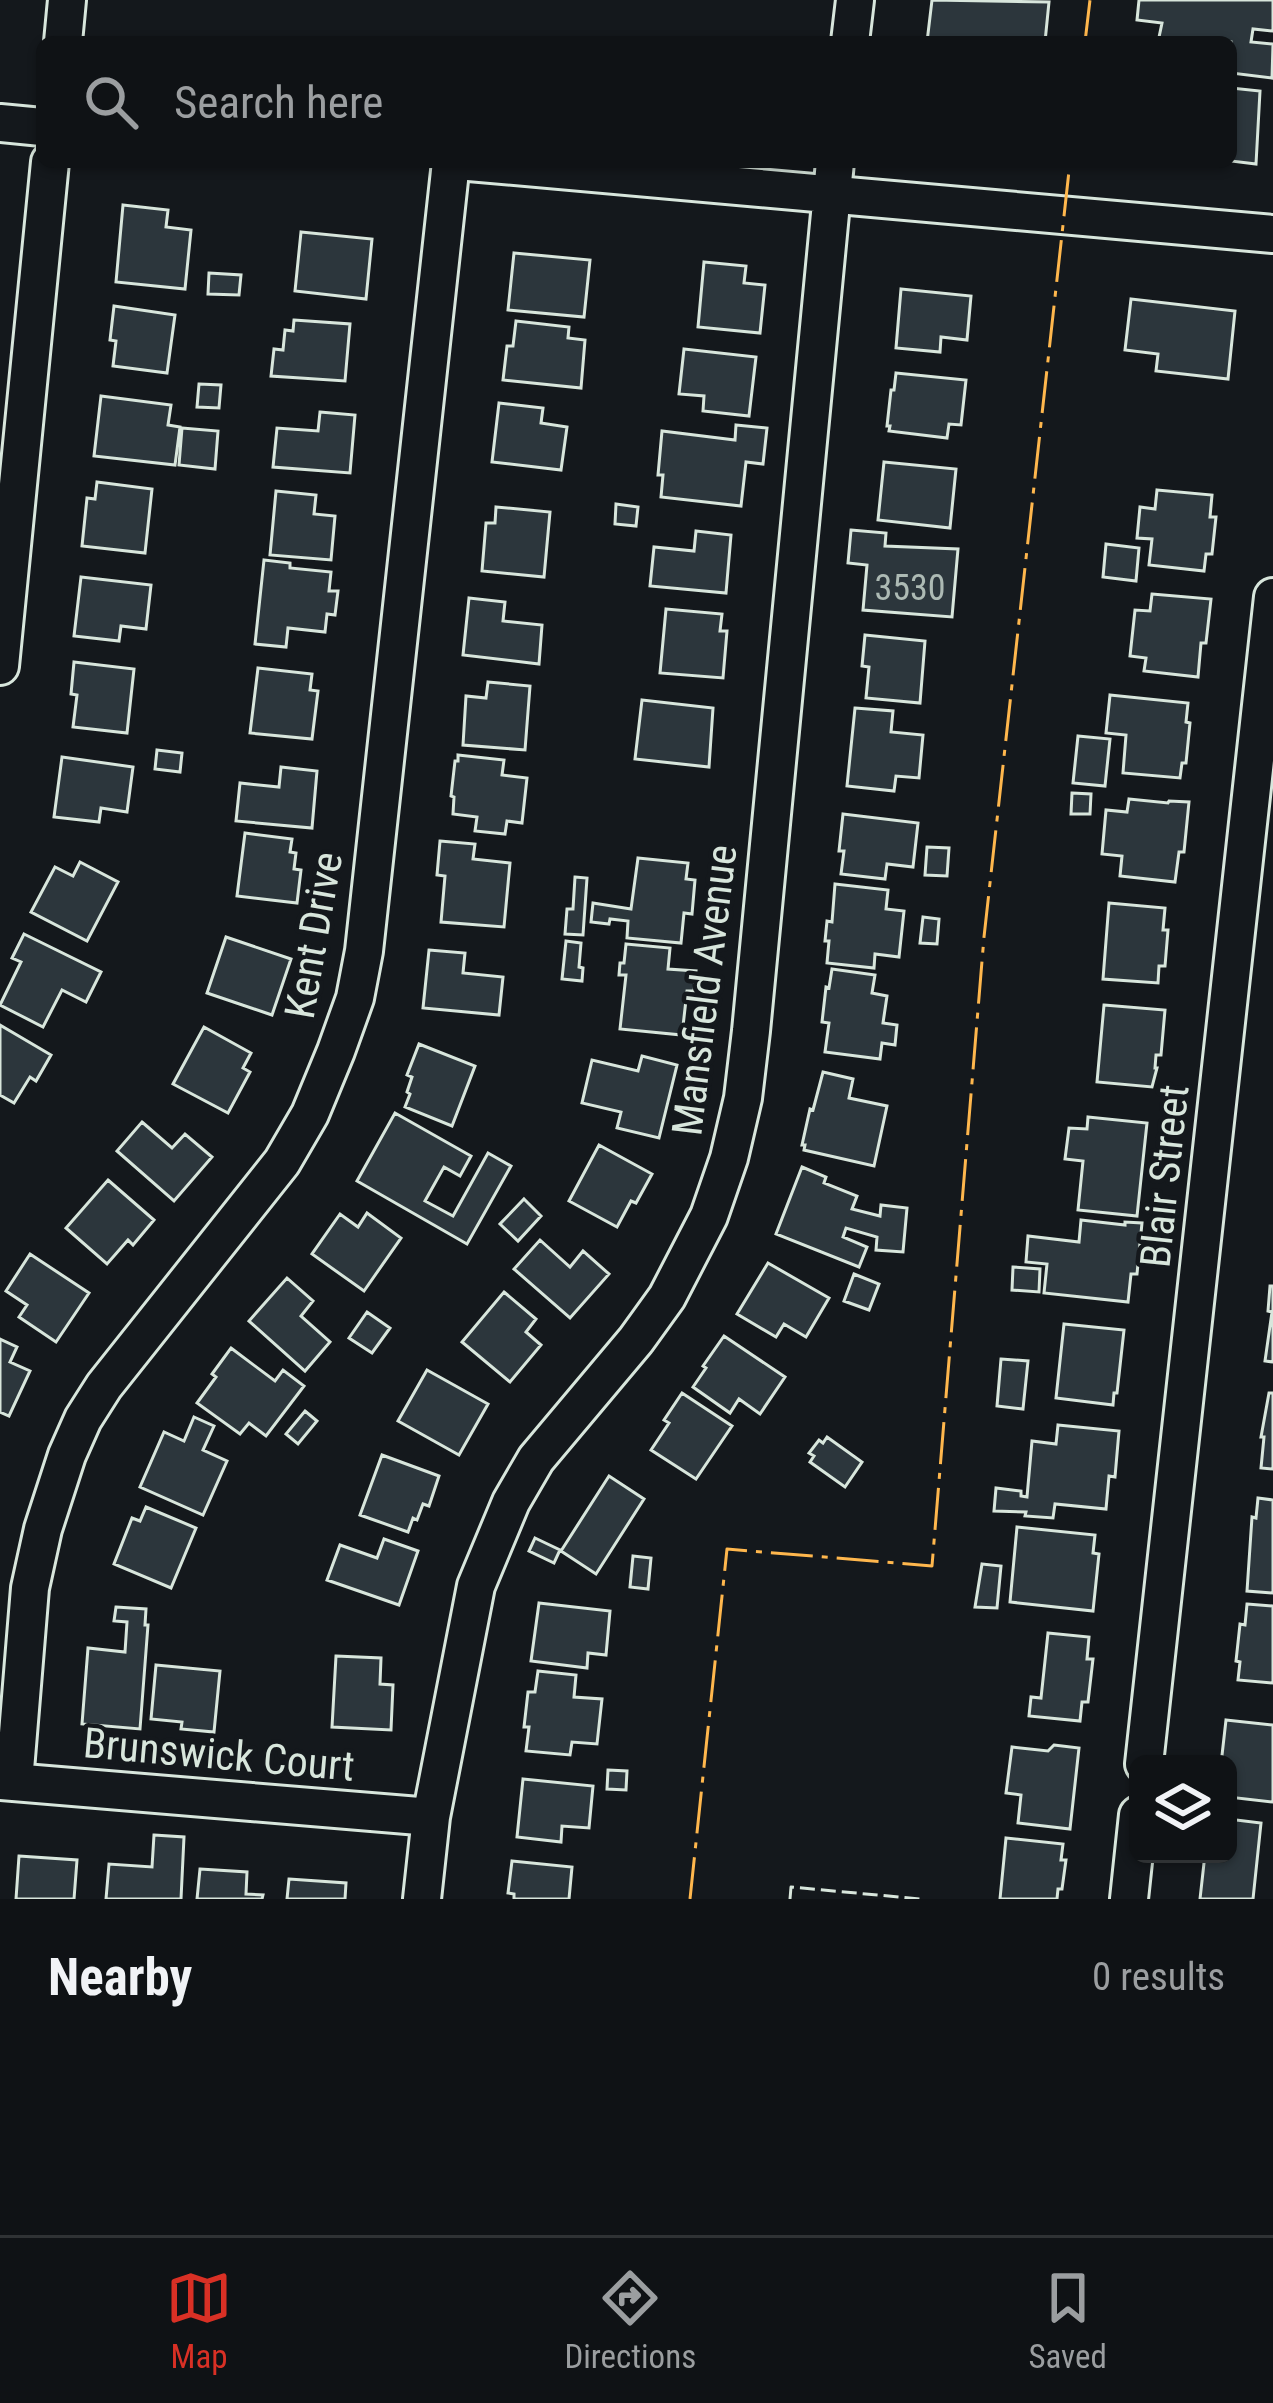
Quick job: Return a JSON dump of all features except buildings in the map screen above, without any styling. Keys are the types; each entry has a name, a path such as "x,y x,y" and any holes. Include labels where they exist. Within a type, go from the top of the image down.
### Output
{"street":[{"path":"64,36 67,0"},
{"path":"851,36 855,0"},
{"path":"0,123 36,126"},
{"path":"0,666 49,168"},
{"name":"Kent Drive","path":"7,1782 29,1588 55,1489 82,1419 282,1162 310,1114 355,998 450,168"},
{"path":"606,168 833,178 1273,234"},
{"name":"Mansfield Avenue","path":"422,1899 430,1817 476,1586 511,1502 536,1459 667,1297 709,1216 729,1159 751,1030 833,178"},
{"name":"Blair Street","path":"1145,1755 1273,597"},
{"name":"Brunswick Court","path":"7,1782 430,1817"},
{"path":"1129,1899 1133,1863"}],"fence":[{"path":"790,1899 791,1887 920,1899"}],"power":[{"path":"1086,36 1090,0"},
{"path":"690,1899 727,1549 932,1566 984,937 1069,168"}]}
